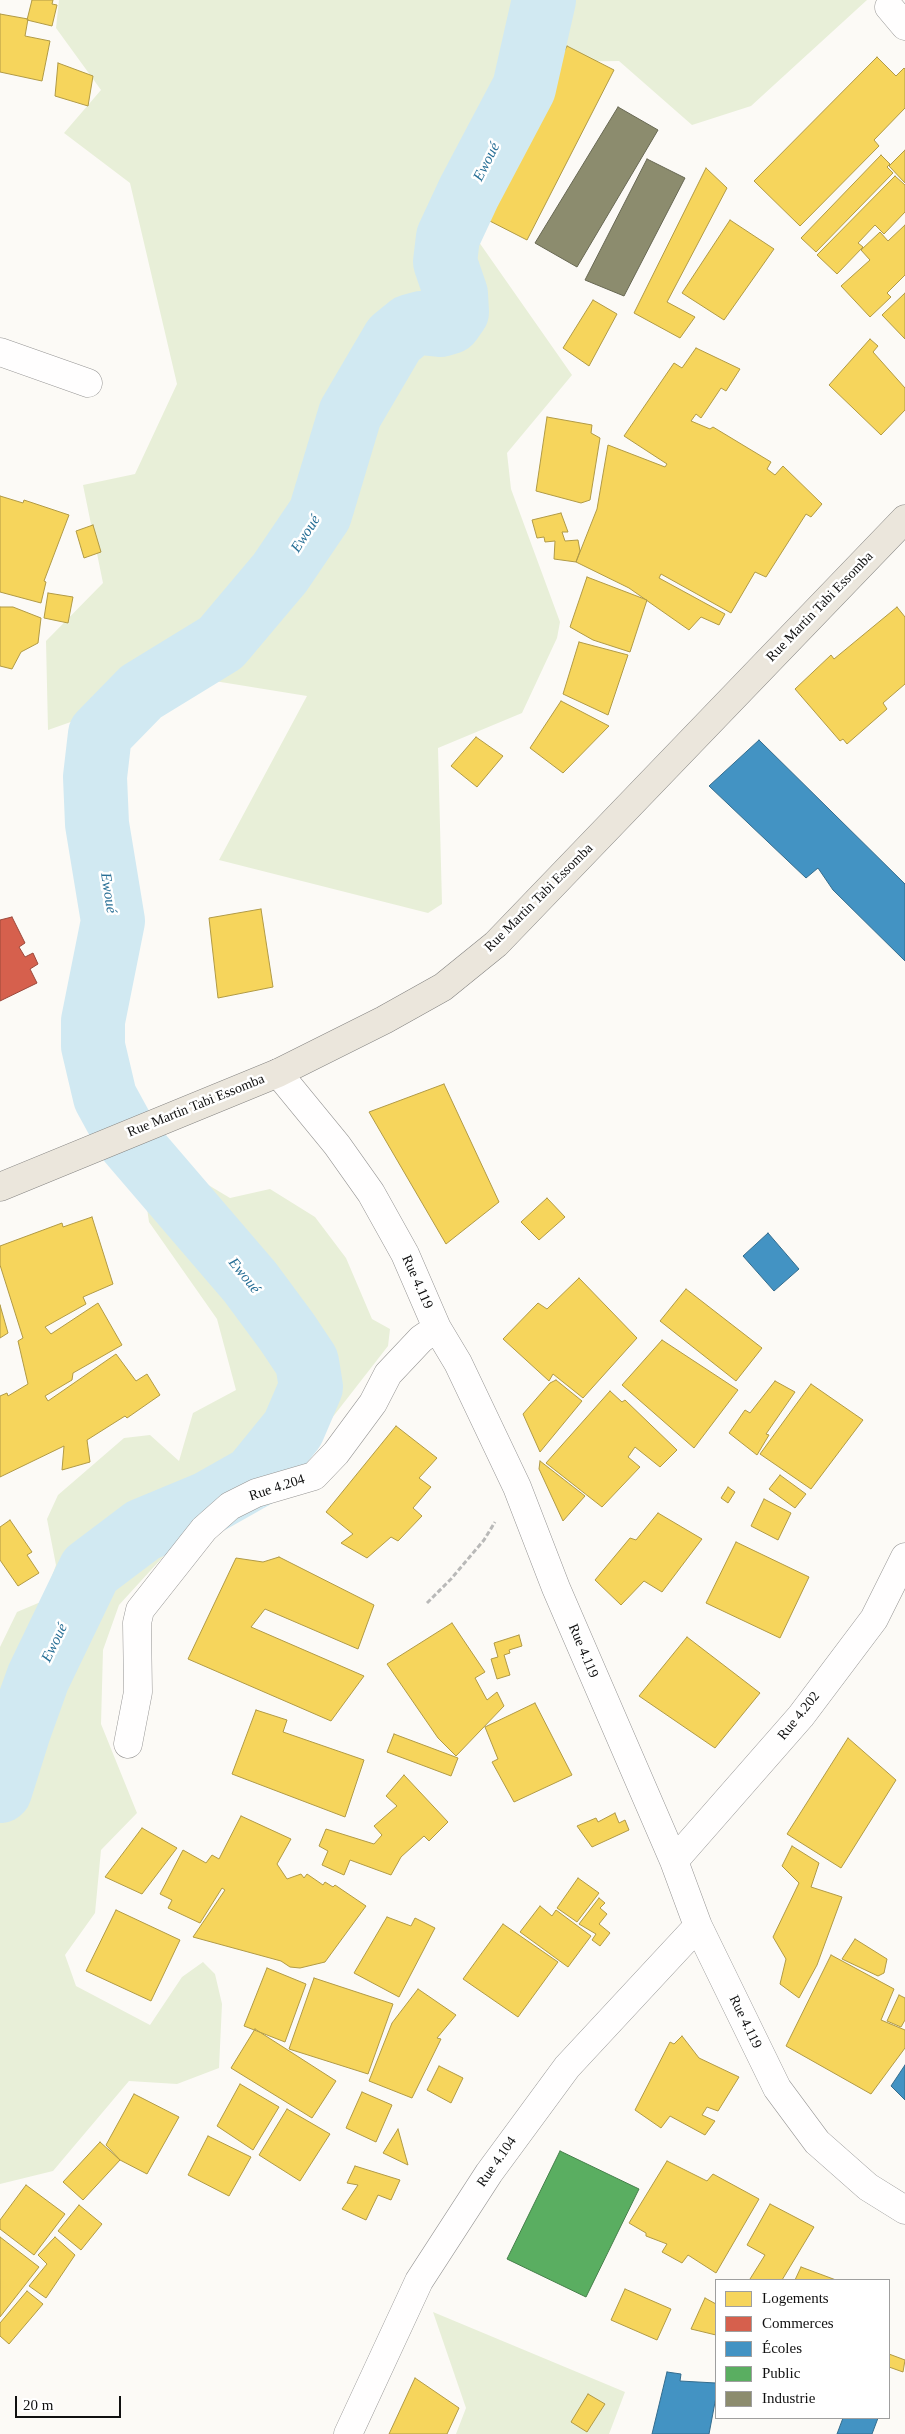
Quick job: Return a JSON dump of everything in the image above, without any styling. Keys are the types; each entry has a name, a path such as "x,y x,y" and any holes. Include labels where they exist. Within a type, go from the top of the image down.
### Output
{"main road":[{"name":"Rue Martin Tabi Essomba","path":"0,1187 278,1073 367,1029 443,987 496,944 905,520"}],"street":[{"path":"0,352 88,383"},
{"name":"Rue 4.119","path":"278,1073 337,1145 371,1193 405,1254 436,1328 458,1363 517,1487 556,1588 674,1861 698,1926 777,2088 817,2142 868,2187 905,2210"},
{"name":"Rue 4.204","path":"128,1744 138,1692 137,1623 140,1610 204,1529 230,1506 256,1493 314,1476 336,1453 374,1403 388,1374 421,1339 436,1328"},
{"name":"Rue 4.202","path":"674,1861 801,1716 874,1619 905,1557"},
{"name":"Rue 4.104","path":"348,2434 419,2281 489,2173 567,2067 698,1926"}],"path":[{"path":"426,1603 451,1579 484,1540 517,1487"}],"green space":[{"path":"59,0 867,0 751,106 692,125 619,61 548,62 467,225 572,375 507,453 511,489 560,622 557,638 522,713 438,748 442,904 428,913 219,860 307,696 196,678 48,730 46,641 103,583 83,485 135,474 177,384 130,183 64,133 101,90 56,28"},
{"path":"175,1165 230,1198 270,1189 315,1217 346,1258 372,1319 390,1329 388,1346 311,1445 193,1524 119,1605 103,1650 101,1724 137,1813 101,1850 95,1913 65,1955 76,1986 150,2025 182,1977 203,1962 215,1974 222,2004 219,2068 177,2084 129,2081 53,2171 0,2184 0,1647 17,1612 43,1601 56,1565 47,1519 58,1495 124,1438 150,1435 179,1461 193,1413 236,1390 217,1319 149,1222 142,1174"},
{"path":"433,2312 625,2392 609,2434 456,2434 466,2408"}],"building: Logements":[{"path":"32,0 53,0 52,4 57,5 52,26 27,20"},
{"path":"0,14 28,19 25,36 50,41 42,81 0,72"},
{"path":"567,46 614,70 527,240 480,216"},
{"path":"877,57 896,76 905,69 905,108 874,140 879,146 800,226 754,181"},
{"path":"58,63 93,76 88,106 55,96"},
{"path":"905,150 905,183 889,166"},
{"path":"881,155 890,164 887,167 893,173 816,252 801,238"},
{"path":"706,168 727,188 667,302 695,317 680,338 634,313"},
{"path":"895,176 905,185 905,212 884,234 875,225 858,243 863,247 837,274 817,255"},
{"path":"730,220 774,249 724,320 682,293"},
{"path":"905,225 905,275 887,293 891,297 870,317 841,286 870,260 861,250 880,232 888,241"},
{"path":"905,293 905,339 882,315"},
{"path":"593,300 617,314 589,366 563,348"},
{"path":"870,339 878,346 873,352 905,388 905,410 881,435 829,385"},
{"path":"696,348 740,369 726,391 721,388 701,418 696,414 691,421 710,429 713,427 771,462 767,469 775,475 783,466 822,504 811,517 806,514 766,577 755,572 731,613 661,574 659,578 725,614 719,625 701,617 689,630 629,588 576,562 597,509 608,445 665,467 667,464 624,436 674,363 682,368"},
{"path":"547,417 592,425 591,433 600,438 590,500 581,503 536,491"},
{"path":"0,496 23,503 24,500 69,515 44,581 46,582 41,603 0,592"},
{"path":"561,513 568,532 562,532 565,541 578,540 580,551 576,562 554,559 555,541 545,542 544,537 537,538 532,520"},
{"path":"93,525 101,552 84,558 76,531"},
{"path":"587,577 647,600 630,652 593,640 570,627"},
{"path":"48,593 73,597 68,623 44,618"},
{"path":"0,607 13,607 41,618 38,643 21,652 12,669 0,666"},
{"path":"897,607 905,617 905,684 883,703 887,709 847,744 843,739 840,741 795,689 831,655 834,659"},
{"path":"579,642 628,655 608,715 563,694"},
{"path":"561,701 609,726 563,773 530,748"},
{"path":"476,737 503,756 477,787 451,766"},
{"path":"261,909 273,987 218,998 209,918"},
{"path":"444,1084 499,1202 446,1244 369,1112"},
{"path":"547,1198 565,1217 539,1240 521,1222"},
{"path":"92,1217 113,1284 83,1297 86,1304 45,1327 51,1334 98,1303 122,1345 73,1373 72,1380 45,1396 48,1401 116,1354 136,1381 147,1374 160,1395 127,1418 125,1416 87,1440 90,1462 62,1470 64,1446 0,1477 0,1396 7,1393 8,1396 28,1384 18,1341 23,1338 0,1265 0,1246 62,1223 63,1227"},
{"path":"579,1278 637,1338 583,1398 553,1374 549,1381 503,1339 538,1303 547,1309"},
{"path":"686,1289 762,1348 736,1381 660,1321"},
{"path":"0,1305 8,1333 0,1338"},
{"path":"662,1340 738,1390 694,1448 622,1385"},
{"path":"556,1380 582,1401 540,1452 523,1414 550,1383"},
{"path":"775,1381 795,1392 766,1434 769,1435 757,1455 729,1433 745,1410 750,1413"},
{"path":"811,1384 863,1420 811,1489 760,1454"},
{"path":"610,1391 622,1402 625,1400 677,1450 660,1467 635,1447 628,1457 640,1467 602,1507 546,1463"},
{"path":"396,1426 437,1458 419,1478 431,1487 413,1508 422,1516 398,1541 391,1537 367,1558 341,1543 353,1534 326,1512"},
{"path":"540,1461 585,1496 563,1521 539,1469"},
{"path":"780,1475 806,1494 795,1508 769,1489"},
{"path":"728,1487 735,1492 728,1503 721,1498"},
{"path":"764,1499 791,1513 778,1540 751,1526"},
{"path":"658,1513 702,1539 662,1592 644,1581 621,1605 595,1580 630,1538 636,1540"},
{"path":"10,1520 32,1552 27,1555 39,1573 18,1586 0,1560 0,1527"},
{"path":"736,1542 809,1577 780,1638 706,1603"},
{"path":"279,1557 374,1605 358,1649 265,1609 251,1627 364,1676 331,1721 188,1659 236,1558 263,1562"},
{"path":"452,1623 485,1672 475,1678 487,1700 497,1692 504,1706 456,1756 438,1738 387,1664"},
{"path":"519,1635 522,1646 509,1650 510,1653 504,1655 510,1675 497,1679 491,1659 498,1657 494,1643"},
{"path":"687,1637 760,1693 715,1748 639,1696"},
{"path":"535,1703 572,1775 514,1802 492,1762 498,1759 485,1727"},
{"path":"256,1710 287,1720 283,1732 364,1760 345,1817 232,1774"},
{"path":"394,1734 458,1758 451,1776 387,1752"},
{"path":"848,1738 896,1780 841,1868 787,1834"},
{"path":"404,1775 448,1822 429,1841 424,1836 401,1857 391,1875 350,1860 344,1875 322,1865 328,1851 319,1846 326,1829 374,1844 382,1835 374,1826 397,1806 386,1796"},
{"path":"615,1813 619,1823 625,1820 629,1830 592,1847 577,1826 596,1818 598,1822"},
{"path":"241,1816 291,1839 277,1864 287,1879 301,1874 304,1878 307,1874 323,1885 325,1882 333,1887 335,1885 366,1906 325,1962 300,1968 290,1967 281,1961 193,1937 225,1890 222,1888 200,1923 168,1908 172,1900 160,1894 183,1850 206,1863 212,1855 219,1859"},
{"path":"142,1828 177,1848 142,1894 105,1877"},
{"path":"792,1846 819,1863 811,1887 842,1897 817,1965 799,1998 780,1984 786,1959 773,1937 799,1883 782,1866"},
{"path":"578,1878 599,1893 577,1922 557,1908"},
{"path":"599,1898 605,1903 600,1908 607,1914 599,1924 610,1933 600,1946 592,1940 596,1934 579,1924"},
{"path":"540,1906 552,1916 556,1910 591,1936 568,1967 520,1932"},
{"path":"116,1910 180,1940 151,2001 86,1971"},
{"path":"387,1917 411,1926 415,1918 435,1928 399,1997 354,1973"},
{"path":"503,1924 558,1962 518,2017 463,1979"},
{"path":"855,1939 887,1959 884,1973 878,1976 842,1959"},
{"path":"831,1955 894,1989 881,2020 905,2030 905,2048 871,2094 786,2046"},
{"path":"267,1968 306,1984 285,2042 244,2026"},
{"path":"314,1978 393,2004 368,2074 289,2049"},
{"path":"418,1989 456,2015 437,2038 441,2039 412,2098 369,2081 392,2023"},
{"path":"899,1995 905,1998 905,2020 901,2027 887,2021"},
{"path":"255,2029 336,2081 312,2118 231,2068"},
{"path":"682,2036 699,2058 739,2077 718,2111 707,2107 702,2115 715,2121 705,2135 670,2116 661,2128 635,2110 670,2042 674,2044"},
{"path":"439,2066 463,2078 451,2103 427,2090"},
{"path":"240,2084 279,2107 253,2150 217,2126"},
{"path":"362,2092 392,2105 376,2142 346,2128"},
{"path":"134,2094 179,2117 147,2174 120,2160 106,2145"},
{"path":"287,2109 330,2134 300,2181 259,2155"},
{"path":"398,2129 408,2165 383,2153"},
{"path":"208,2136 251,2157 229,2196 188,2175"},
{"path":"100,2142 120,2160 83,2200 63,2182"},
{"path":"667,2161 707,2181 713,2174 759,2199 716,2273 688,2255 682,2263 662,2252 667,2244 646,2236 646,2233 629,2223"},
{"path":"355,2166 400,2180 391,2200 378,2195 366,2220 342,2209 358,2185 347,2183"},
{"path":"26,2185 65,2214 34,2255 0,2229 0,2220"},
{"path":"770,2204 814,2227 783,2279 750,2279 765,2255 747,2245"},
{"path":"79,2205 102,2224 81,2250 58,2231"},
{"path":"0,2237 39,2267 0,2317"},
{"path":"55,2237 75,2255 46,2298 29,2286 47,2264 38,2255"},
{"path":"801,2267 833,2279 795,2279"},
{"path":"625,2289 671,2309 657,2340 611,2320"},
{"path":"27,2291 43,2304 9,2344 0,2336 0,2323"},
{"path":"705,2298 715,2303 715,2335 691,2329"},
{"path":"890,2354 905,2360 903,2372 890,2367"},
{"path":"415,2378 459,2408 447,2434 389,2434"},
{"path":"588,2394 605,2404 587,2432 571,2422"}],"building: Commerces":[{"path":"12,917 25,943 19,947 25,957 33,953 38,964 30,969 37,983 0,1001 0,920"}],"building: Écoles":[{"path":"759,740 905,884 905,961 833,890 818,868 806,878 709,786"},
{"path":"768,1233 799,1269 774,1291 743,1256"},
{"path":"905,2065 905,2100 891,2086"},
{"path":"667,2372 681,2374 680,2381 715,2383 715,2402 709,2434 652,2434"},
{"path":"843,2419 878,2419 872,2434 837,2434"}],"building: Public":[{"path":"560,2151 639,2189 586,2297 507,2259"}],"building: Industrie":[{"path":"618,107 658,130 577,267 535,243"},
{"path":"647,159 685,178 624,296 585,280"}],"waterway":[{"name":"Ewoué","path":"0,1791 38,1678 90,1570 143,1530 208,1503 254,1477 293,1429 311,1387 307,1362 287,1332 250,1282 129,1141 105,1097 93,1046 93,1021 113,921 97,824 95,777 100,734 141,692 221,643 280,573 320,514 350,414 394,339 410,326 421,323 440,325 450,322 457,312 456,294 445,262 448,237 469,192 524,88 544,0"}]}
